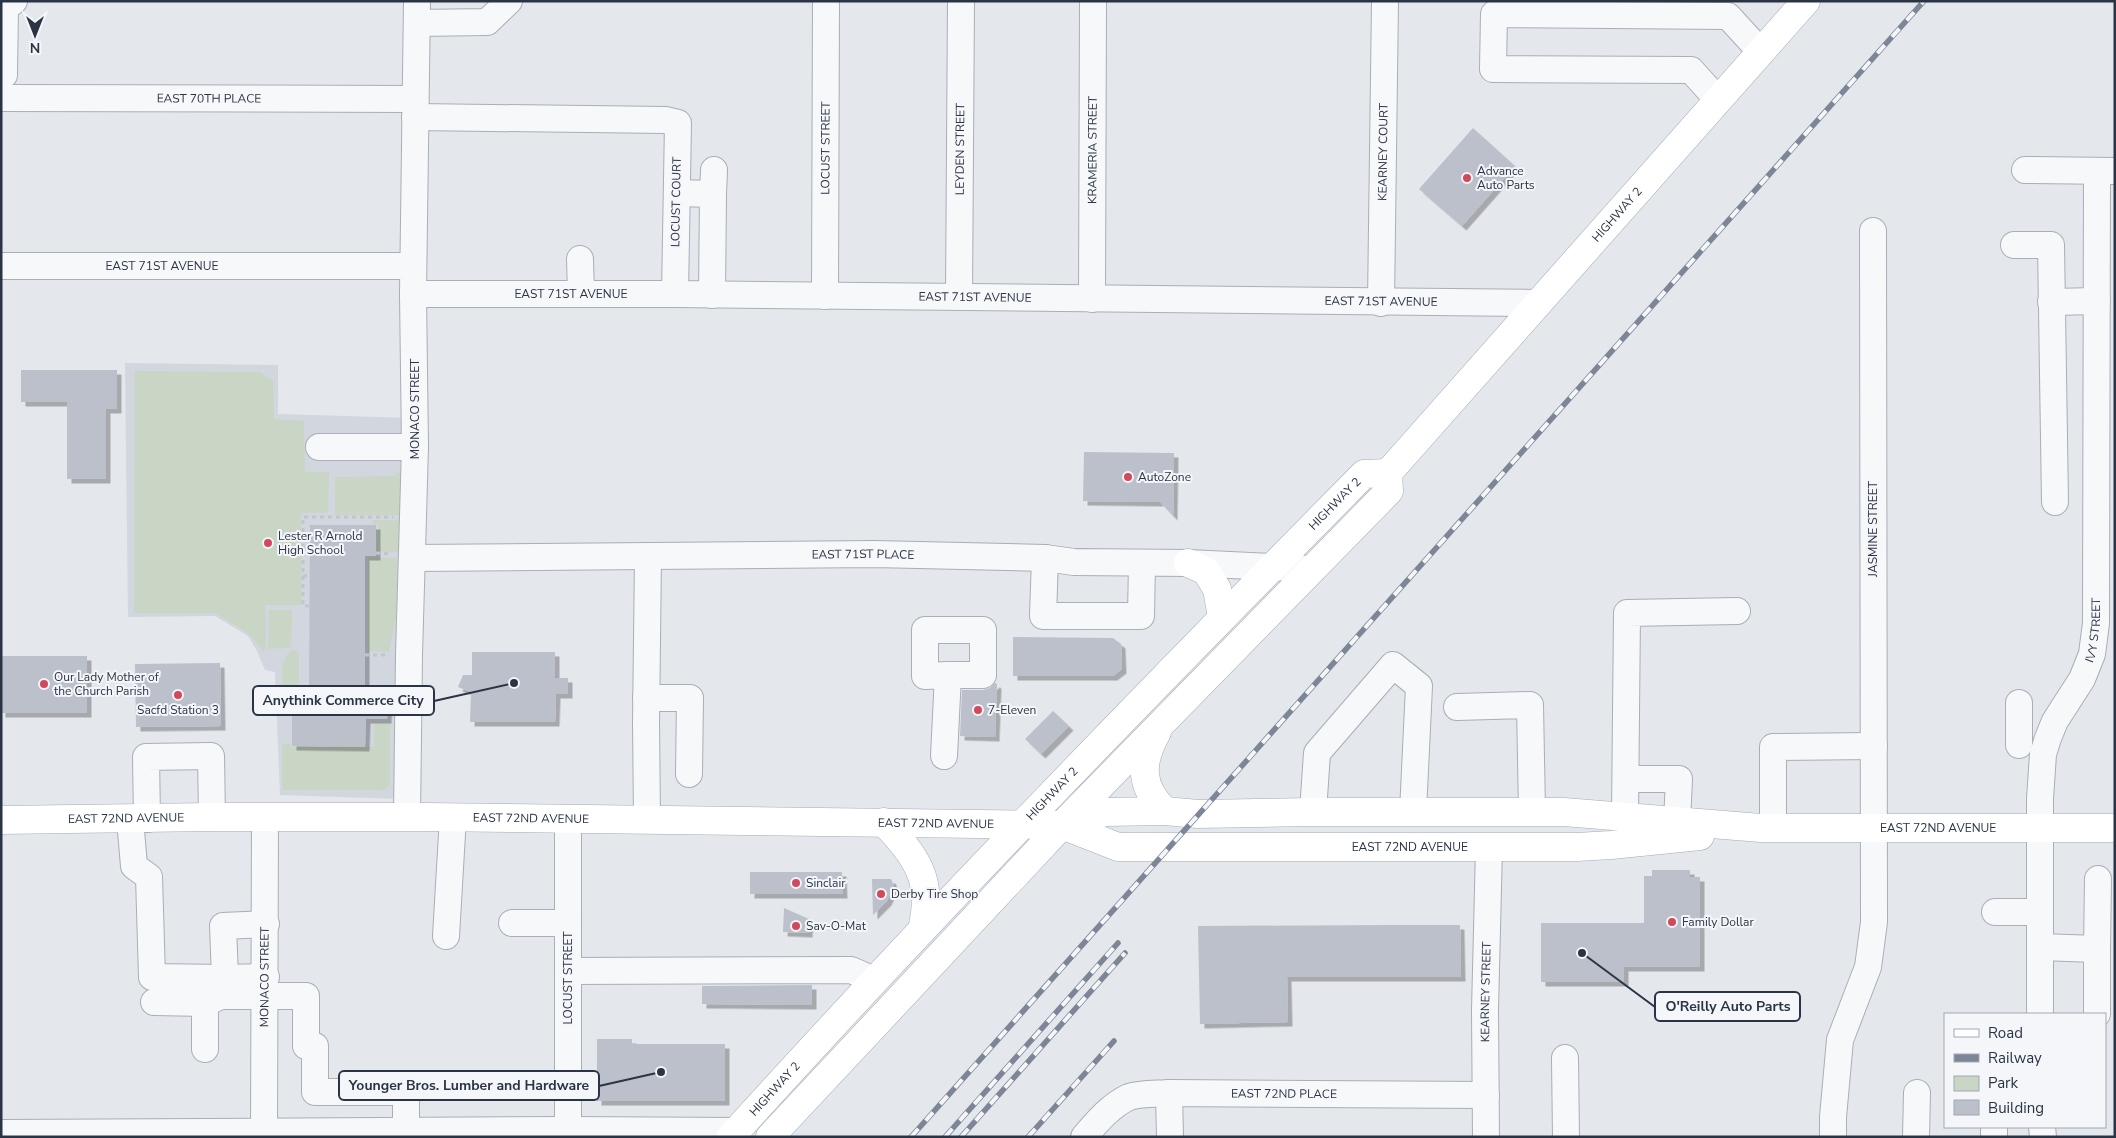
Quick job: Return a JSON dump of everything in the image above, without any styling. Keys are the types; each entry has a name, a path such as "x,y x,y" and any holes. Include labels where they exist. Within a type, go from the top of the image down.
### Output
{"main road":[{"name":"HIGHWAY 2","path":"734,1134 874,980 1137,703 1222,617 1364,474 1388,473 1806,1"},
{"path":"770,1137 1062,825 1389,491 1388,473"},
{"path":"1188,563 1206,571 1217,589 1222,617"},
{"path":"1165,719 1149,746 1145,768 1146,783 1149,791 1165,811"},
{"name":"EAST 72ND AVENUE","path":"1,820 212,817 647,818 1062,825 1105,812 1165,811 1198,814 1564,812 1767,828 2115,828"},
{"path":"884,822 905,845 921,870 927,906 922,930"},
{"name":"EAST 72ND AVENUE","path":"1062,825 1118,848 1489,848 1611,845 1767,828"}],"street":[{"path":"3,87 5,8 14,1"},
{"path":"417,12 487,22 509,1"},
{"name":"LOCUST STREET","path":"825,296 826,1"},
{"name":"LEYDEN STREET","path":"959,297 961,1"},
{"name":"KRAMERIA STREET","path":"1092,299 1093,1"},
{"name":"KEARNEY COURT","path":"1380,303 1385,1"},
{"name":"MONACO STREET","path":"407,817 415,446 413,266 417,12"},
{"path":"1718,100 1691,70 1492,69 1494,14 1728,16 1761,52"},
{"name":"EAST 70TH PLACE","path":"3,87 665,120"},
{"name":"LOCUST COURT","path":"665,120 678,122 675,294"},
{"path":"2025,170 2106,171"},
{"name":"IVY STREET","path":"2040,1013 2039,828 2043,754 2055,721 2082,679 2092,654 2104,641 2096,623 2105,525 2096,475 2105,434 2096,383 2103,315 2106,171"},
{"path":"677,193 713,182 712,295"},
{"name":"JASMINE STREET","path":"1833,1137 1840,1040 1868,966 1874,922 1873,231"},
{"path":"2014,245 2050,245 2055,502"},
{"path":"580,259 581,294"},
{"name":"EAST 71ST AVENUE","path":"1,266 413,266"},
{"name":"EAST 71ST AVENUE","path":"413,294 675,294 1380,303 1538,303"},
{"path":"2052,302 2103,315"},
{"path":"2053,382 2096,383"},
{"path":"320,447 415,446"},
{"path":"2055,475 2096,475"},
{"name":"EAST 71ST PLACE","path":"413,558 874,554 1036,558 1074,562 1188,563 1314,569"},
{"path":"647,818 648,556"},
{"path":"1036,558 1044,616 1141,616 1142,563"},
{"path":"1625,817 1627,613 1737,611"},
{"path":"1313,812 1317,753 1393,665 1419,686 1413,812"},
{"path":"944,756 948,676"},
{"path":"646,698 690,698 690,774"},
{"path":"2018,703 2018,745"},
{"path":"1457,707 1530,705 1532,812"},
{"path":"1767,828 1773,747 1874,746"},
{"path":"212,817 211,756 146,757 134,866 149,876 152,977 225,978 306,996 306,1046 315,1046 315,1092 406,1092 406,1131"},
{"path":"1626,779 1679,779 1677,822"},
{"name":"MONACO STREET","path":"264,1135 266,986 265,818"},
{"path":"446,936 453,818"},
{"name":"LOCUST STREET","path":"568,819 568,1133"},
{"name":"KEARNEY STREET","path":"1486,1137 1485,1010 1489,848"},
{"path":"2097,1013 2098,879"},
{"path":"1995,912 2040,912"},
{"path":"512,923 568,923"},
{"path":"225,978 223,926 266,924"},
{"path":"2040,947 2097,949"},
{"path":"568,971 851,970 874,980"},
{"path":"154,1002 205,1003 221,996 266,986"},
{"path":"205,1003 205,1049"},
{"path":"1565,1058 1566,1137"},
{"path":"1169,1093 1170,1137"},
{"name":"EAST 72ND PLACE","path":"1089,1131 1122,1101 1130,1097 1169,1093 1486,1095"},
{"path":"1916,1137 1917,1093"},
{"path":"1,1133 264,1135 380,1134 406,1131 734,1134"}],"path":[{"path":"309,606 303,606 303,517 414,518"},
{"path":"303,548 309,548"},
{"path":"303,576 309,576"}],"shaded area":[{"name":"Lester R Arnold High School","path":"125,363 278,365 278,414 411,418 402,799 280,795 275,672 265,670 248,636 215,616 128,617"}],"green space":[{"path":"135,371 260,372 273,381 274,419 304,421 305,472 329,472 328,513 301,513 302,605 265,605 266,644 264,652 249,634 215,613 134,613"},
{"path":"402,472 401,515 335,515 335,477 395,476 396,473"},
{"path":"373,520 401,520 402,543 398,552 377,551 378,525 373,524"},
{"path":"368,557 397,558 398,607 389,652 368,651"},
{"path":"269,610 292,610 291,647 268,649"},
{"path":"291,650 296,650 299,654 299,686 283,686 285,658"},
{"path":"374,723 390,723 390,785 383,790 282,790 282,744 290,744 291,747 374,747"}],"building":[{"name":"Advance Auto Parts","path":"1473,128 1515,166 1462,226 1419,189"},
{"path":"21,370 117,370 117,409 106,409 106,479 67,479 67,402 21,402"},
{"name":"AutoZone","path":"1084,452 1174,453 1173,516 1160,502 1083,501"},
{"name":"Lester R Arnold High School","path":"310,525 376,525 376,556 365,556 365,689 388,689 387,719 366,719 365,747 292,746 292,695 309,695"},
{"path":"1013,637 1113,638 1121,644 1122,669 1113,676 1013,676"},
{"path":"472,652 555,652 555,678 568,678 568,694 556,694 555,722 470,722 471,692 458,687 463,675 472,675"},
{"name":"Our Lady Mother of the Church Parish","path":"1,656 87,656 87,713 1,713"},
{"name":"Sacfd Station 3","path":"220,663 221,726 136,727 135,664"},
{"name":"7-Eleven","path":"995,683 997,684 995,737 960,736 962,690 983,690 990,688"},
{"name":"7-Eleven","path":"1053,711 1069,726 1041,754 1025,739"},
{"path":"1652,870 1690,870 1690,877 1700,877 1700,967 1624,967 1624,982 1541,982 1541,923 1644,923 1644,876 1652,876"},
{"name":"Sinclair","path":"750,872 842,872 843,894 750,894"},
{"name":"Derby Tire Shop","path":"872,879 891,879 894,886 887,901 873,915"},
{"name":"Sav-O-Mat","path":"784,908 809,919 808,933 783,932"},
{"path":"1460,925 1461,977 1287,977 1288,1022 1200,1024 1198,926"},
{"path":"812,985 812,1005 702,1004 702,986"},
{"path":"597,1039 632,1039 632,1044 725,1044 725,1101 597,1101"}],"railway":[{"path":"911,1137 1924,1"},
{"path":"945,1137 1118,943"},
{"path":"961,1137 1125,953"},
{"path":"1028,1137 1114,1041"}],"place":[{"name":"Advance Auto Parts","path":"1467,178"},
{"name":"AutoZone","path":"1128,477"},
{"name":"Lester R Arnold High School","path":"268,543"},
{"name":"Anythink Commerce City","path":"514,683"},
{"name":"Our Lady Mother of the Church Parish","path":"44,684"},
{"name":"Sacfd Station 3","path":"178,695"},
{"name":"7-Eleven","path":"978,710"},
{"name":"Sinclair","path":"796,883"},
{"name":"Derby Tire Shop","path":"881,894"},
{"name":"Family Dollar","path":"1672,922"},
{"name":"Sav-O-Mat","path":"796,926"},
{"name":"O'Reilly Auto Parts","path":"1582,953"},
{"name":"Younger Bros. Lumber and Hardware","path":"661,1072"}]}
